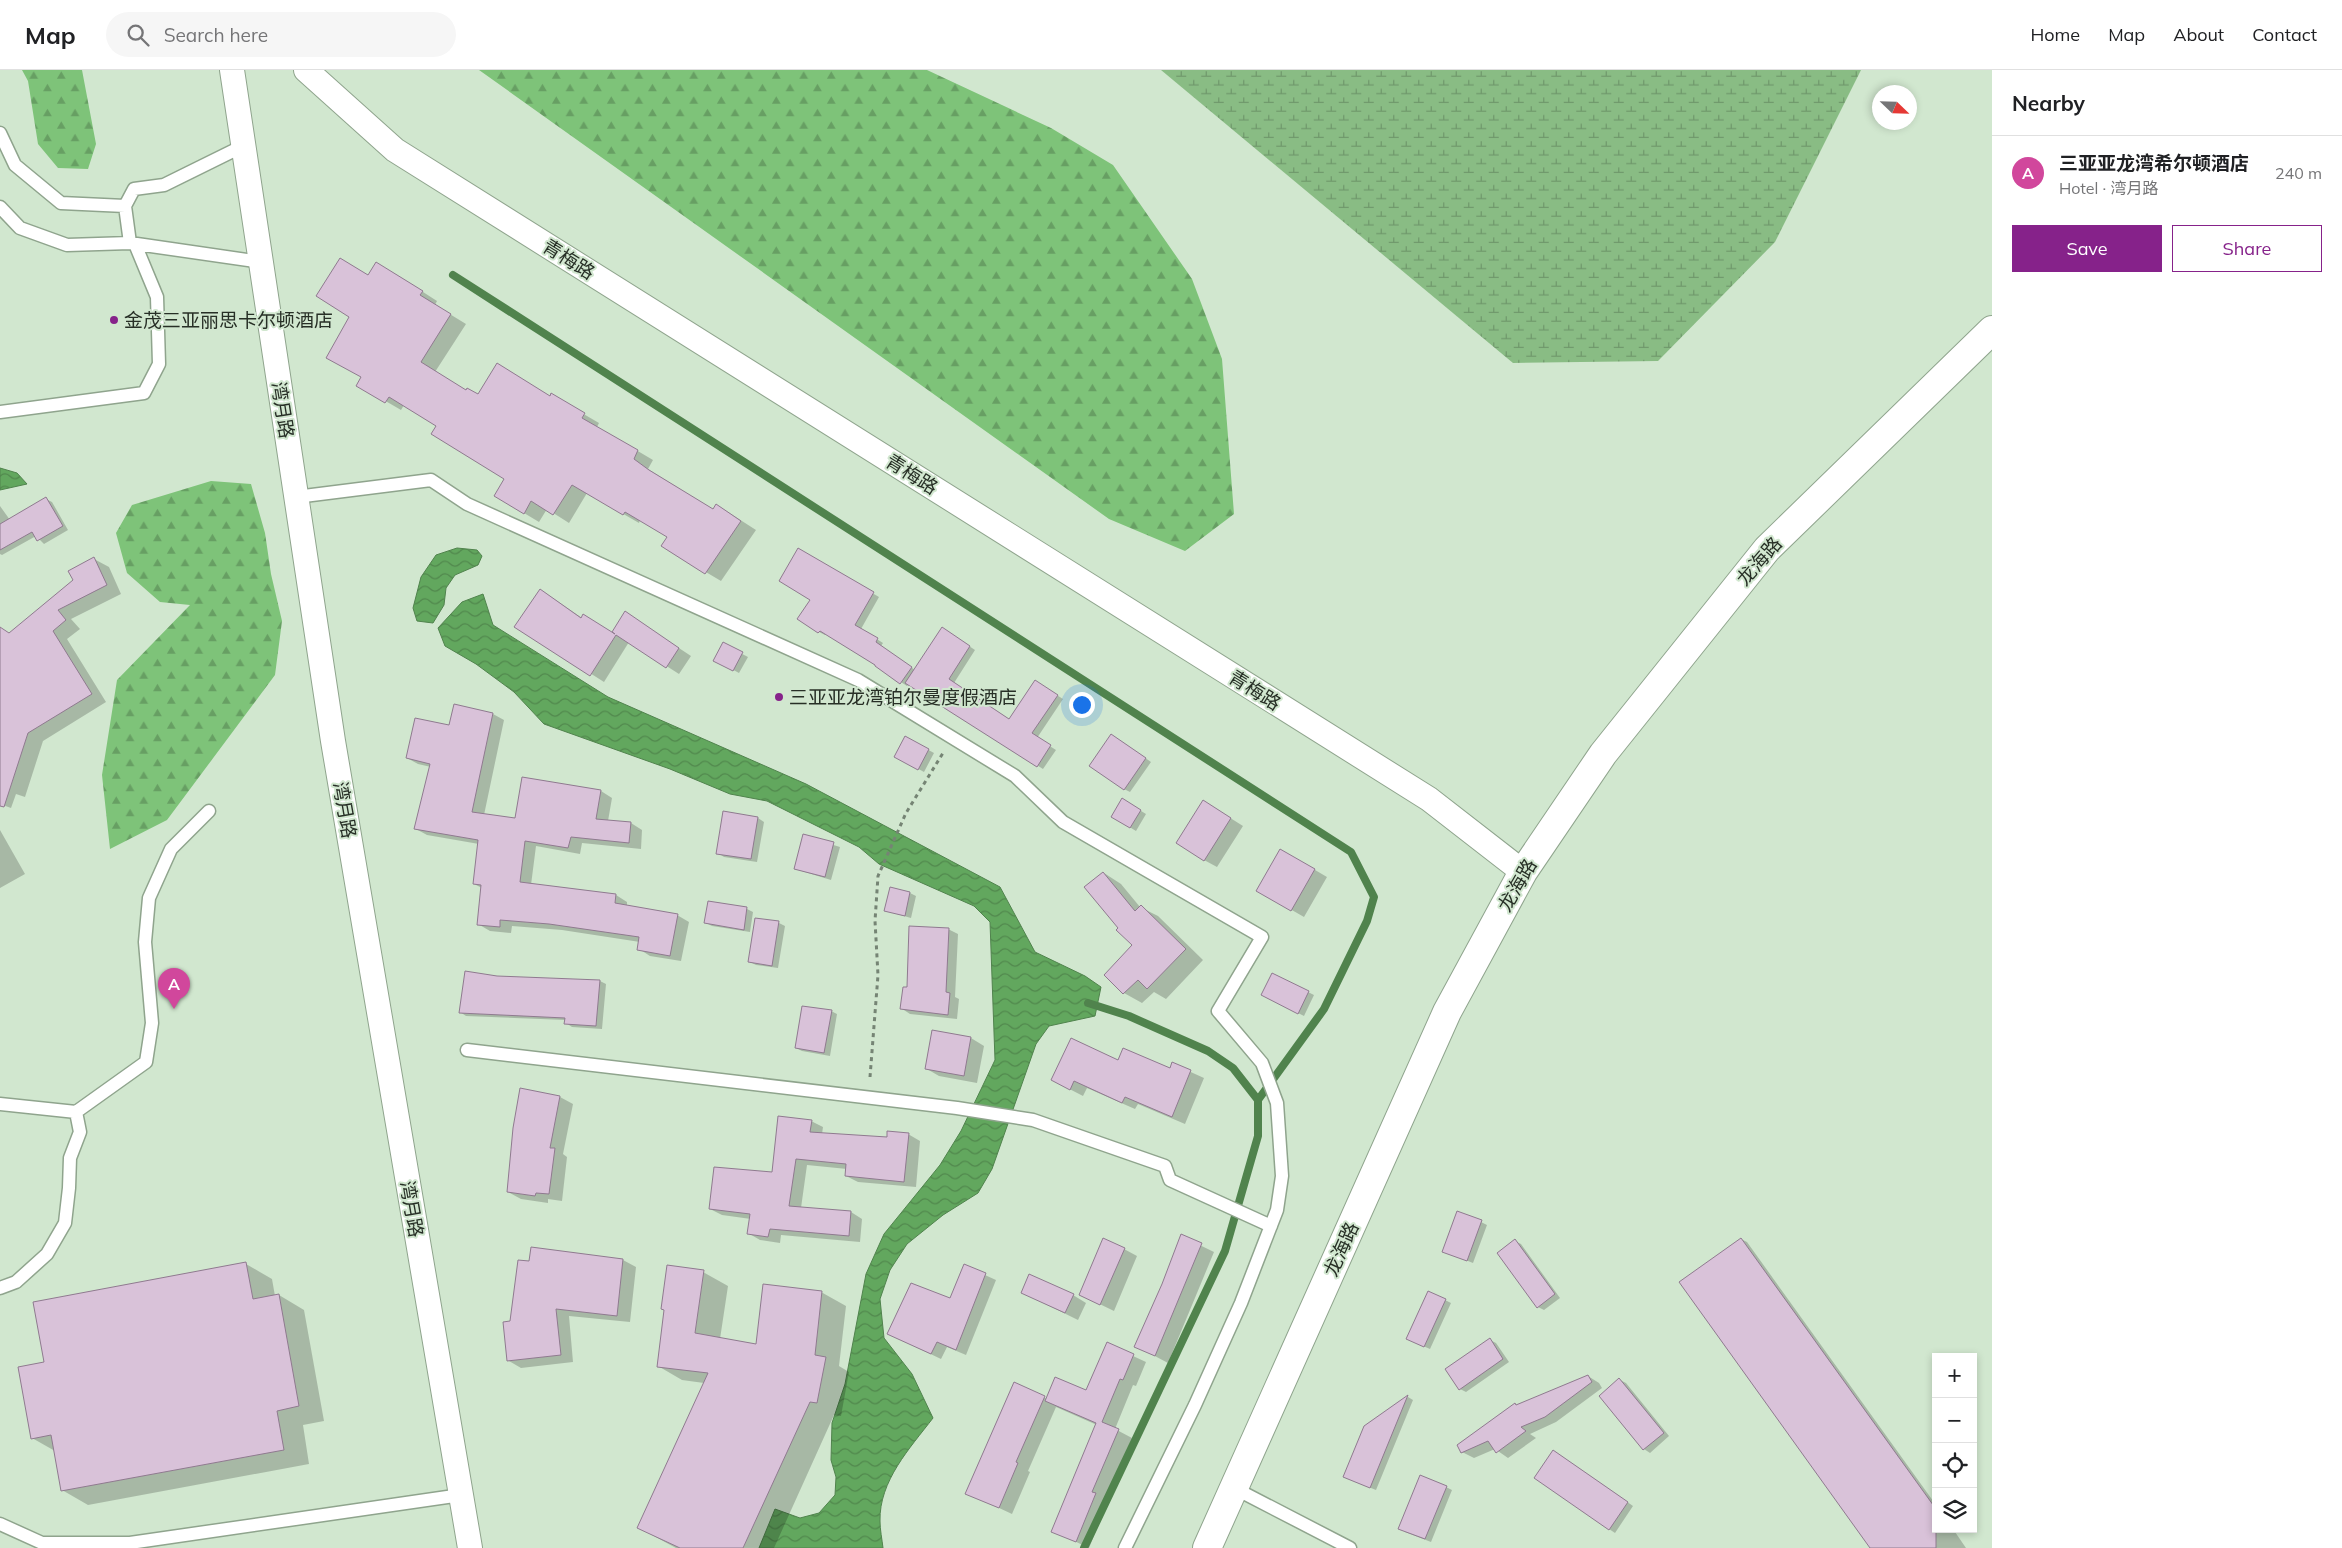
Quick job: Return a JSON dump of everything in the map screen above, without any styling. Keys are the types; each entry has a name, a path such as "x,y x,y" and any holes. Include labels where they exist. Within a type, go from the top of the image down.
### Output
{"street":[{"name":"湾月路","path":"232,70 334,750 470,1548"},
{"name":"青梅路","path":"306,70 395,150 1429,799 1523,872"},
{"name":"龙海路","path":"1207,1548 1447,1012 1523,872 1603,754 1767,549 1992,330"}],"lane":[{"path":"0,133 15,164 60,203 125,206"},
{"path":"0,412 144,393 159,364 157,297 133,244 125,206 134,189 164,185 243,146"},
{"path":"0,207 20,228 67,244 133,244 261,262"},
{"path":"296,497 431,480 467,504 858,680 1015,776 1063,822 1262,937 1218,1011 1262,1063 1276,1103 1282,1176 1277,1210 1241,1303 1196,1405 1125,1548"},
{"path":"0,1104 76,1112 146,1062 152,1023 146,942 148,898 171,849 208,811"},
{"path":"467,1050 957,1108 1033,1120 1165,1166 1170,1180 1271,1226"},
{"path":"0,1288 16,1282 47,1254 65,1223 70,1158 80,1132 76,1112"},
{"path":"1234,1488 1350,1548"},
{"path":"0,1524 42,1543 130,1543 460,1496"}],"path":[{"path":"868,1097 878,976 875,921 878,876 900,824 953,738"}],"green space":[{"path":"22,70 82,70 96,144 88,169 58,168 38,144 28,81"},
{"path":"479,70 927,70 1051,128 1113,165 1192,279 1222,359 1234,514 1185,551 1109,519"},
{"path":"1161,70 1861,70 1775,242 1658,361 1513,363"},
{"path":"211,481 251,484 265,533 271,574 282,621 275,675 167,820 110,849 102,775 117,680 190,605 160,602 127,573 116,533 132,505"}],"water":[{"path":"0,468 17,473 27,484 0,490"},
{"path":"457,548 477,550 482,556 478,565 455,575 446,588 444,605 433,623 417,621 413,608 421,577 436,555"},
{"path":"483,594 493,625 608,697 806,784 1000,887 1035,952 1085,976 1101,987 1095,1016 1049,1026 1036,1044 992,1169 978,1193 943,1215 907,1244 890,1270 880,1299 884,1338 912,1374 933,1418 906,1453 890,1479 885,1492 881,1506 880,1521 883,1548 759,1548 775,1509 800,1518 819,1513 835,1495 836,1477 831,1460 832,1423 845,1384 866,1274 884,1234 940,1165 961,1131 995,1060 990,922 974,906 879,864 859,847 767,801 730,794 670,769 544,724 514,692 476,664 445,646 438,628 462,602"}],"building":[{"path":"340,258 368,275 376,262 423,291 420,295 451,314 421,362 466,390 467,388 478,394 497,363 550,396 551,393 585,413 582,418 638,450 634,459 649,470 713,509 716,504 741,521 705,574 661,546 667,537 625,512 623,515 572,485 553,515 531,501 524,514 494,496 504,479 431,434 436,426 389,397 385,403 356,386 361,377 326,358 349,317 316,296"},
{"path":"46,497 63,526 37,541 32,532 0,550 0,524"},
{"path":"798,548 874,592 855,625 878,638 876,642 912,667 900,684 875,665 797,619 810,600 779,581"},
{"path":"94,557 107,585 58,610 66,620 53,631 92,694 28,733 4,807 0,806 0,627 9,633 73,580 68,571"},
{"path":"540,589 581,618 583,614 615,634 612,632 625,611 679,648 666,668 616,635 590,676 514,627"},
{"path":"942,627 970,646 949,679 1009,719 1035,680 1058,695 1032,733 1051,745 1037,767 905,683"},
{"path":"723,642 743,652 733,671 713,661"},
{"path":"454,704 493,713 472,812 515,818 522,777 601,790 596,819 631,822 629,843 571,837 568,848 525,841 520,882 616,894 615,903 678,914 670,956 637,950 639,937 549,924 500,920 500,927 477,925 481,885 473,884 478,840 414,829 430,764 406,758 415,718 449,725"},
{"path":"1111,734 1146,758 1124,790 1089,766"},
{"path":"905,736 929,749 918,770 894,757"},
{"path":"1122,798 1141,810 1130,828 1111,817"},
{"path":"1203,800 1231,818 1204,861 1176,843"},
{"path":"723,811 758,817 751,859 716,854"},
{"path":"803,834 834,842 825,877 794,869"},
{"path":"1280,849 1315,869 1291,911 1256,891"},
{"path":"1103,872 1135,911 1141,905 1186,949 1147,989 1138,980 1123,994 1104,975 1132,945 1116,930 1118,928 1084,887"},
{"path":"890,887 910,892 905,916 884,911"},
{"path":"708,901 747,907 744,930 704,923"},
{"path":"755,918 779,921 772,966 748,962"},
{"path":"909,926 949,928 946,992 950,993 948,1015 900,1009 903,987 907,987"},
{"path":"465,971 497,976 600,980 596,1026 564,1024 565,1018 459,1013"},
{"path":"1272,973 1309,991 1298,1014 1261,995"},
{"path":"802,1006 832,1010 824,1053 795,1048"},
{"path":"932,1030 971,1037 964,1076 925,1069"},
{"path":"1071,1038 1118,1060 1123,1048 1170,1068 1172,1062 1191,1070 1172,1117 1125,1097 1122,1103 1074,1081 1070,1090 1051,1080"},
{"path":"520,1088 560,1096 550,1148 555,1148 549,1194 536,1193 535,1196 507,1192 513,1128"},
{"path":"778,1116 812,1120 810,1132 887,1137 887,1131 909,1133 904,1182 845,1176 846,1164 796,1159 789,1206 851,1211 849,1236 770,1229 768,1237 747,1234 750,1214 709,1209 714,1167 772,1172"},
{"path":"1457,1211 1482,1220 1467,1261 1442,1252"},
{"path":"1181,1234 1202,1243 1155,1356 1134,1347 1162,1284"},
{"path":"1103,1238 1125,1248 1100,1305 1079,1295"},
{"path":"1741,1238 1932,1503 1932,1533 1936,1533 1936,1548 1870,1548 1679,1282"},
{"path":"1515,1239 1555,1294 1537,1308 1497,1253"},
{"path":"531,1247 623,1259 617,1316 556,1309 561,1355 507,1361 503,1322 510,1321 518,1260 529,1261"},
{"path":"246,1262 253,1299 279,1294 299,1406 277,1411 284,1450 61,1491 51,1435 31,1439 18,1367 44,1362 33,1302"},
{"path":"964,1264 986,1273 956,1350 937,1342 931,1354 887,1334 911,1283 950,1298"},
{"path":"667,1265 704,1270 695,1333 756,1344 763,1284 822,1291 815,1355 826,1357 817,1403 810,1402 743,1548 680,1548 637,1528 708,1373 657,1367 664,1310 661,1309"},
{"path":"1029,1274 1074,1294 1065,1313 1021,1293"},
{"path":"1428,1291 1446,1299 1424,1347 1406,1339"},
{"path":"1490,1338 1503,1359 1459,1390 1445,1369"},
{"path":"1107,1342 1134,1354 1123,1380 1120,1379 1102,1422 1119,1429 1092,1492 1096,1493 1076,1542 1051,1532 1096,1423 1045,1401 1055,1377 1086,1390"},
{"path":"1588,1375 1592,1382 1545,1417 1521,1427 1526,1431 1496,1453 1488,1441 1461,1453 1457,1445 1515,1403 1516,1405"},
{"path":"1619,1378 1664,1433 1643,1450 1599,1396"},
{"path":"1014,1382 1045,1396 1016,1462 1018,1463 999,1508 965,1494"},
{"path":"1408,1395 1370,1488 1343,1477 1364,1426"},
{"path":"1553,1450 1628,1502 1609,1530 1534,1478"},
{"path":"1420,1475 1447,1486 1425,1539 1398,1529"}],"waterway":[{"path":"453,275 1351,852 1374,897 1367,921 1324,1009 1258,1100 1258,1136 1225,1251 1084,1548"},
{"path":"1088,1003 1129,1016 1208,1051 1233,1068 1258,1100"}],"place":[{"name":"金茂三亚丽思卡尔顿酒店","path":"114,320"},
{"name":"三亚亚龙湾铂尔曼度假酒店","path":"779,697"},
{"name":"三亚亚龙湾希尔顿酒店","path":"174,1009"}]}
